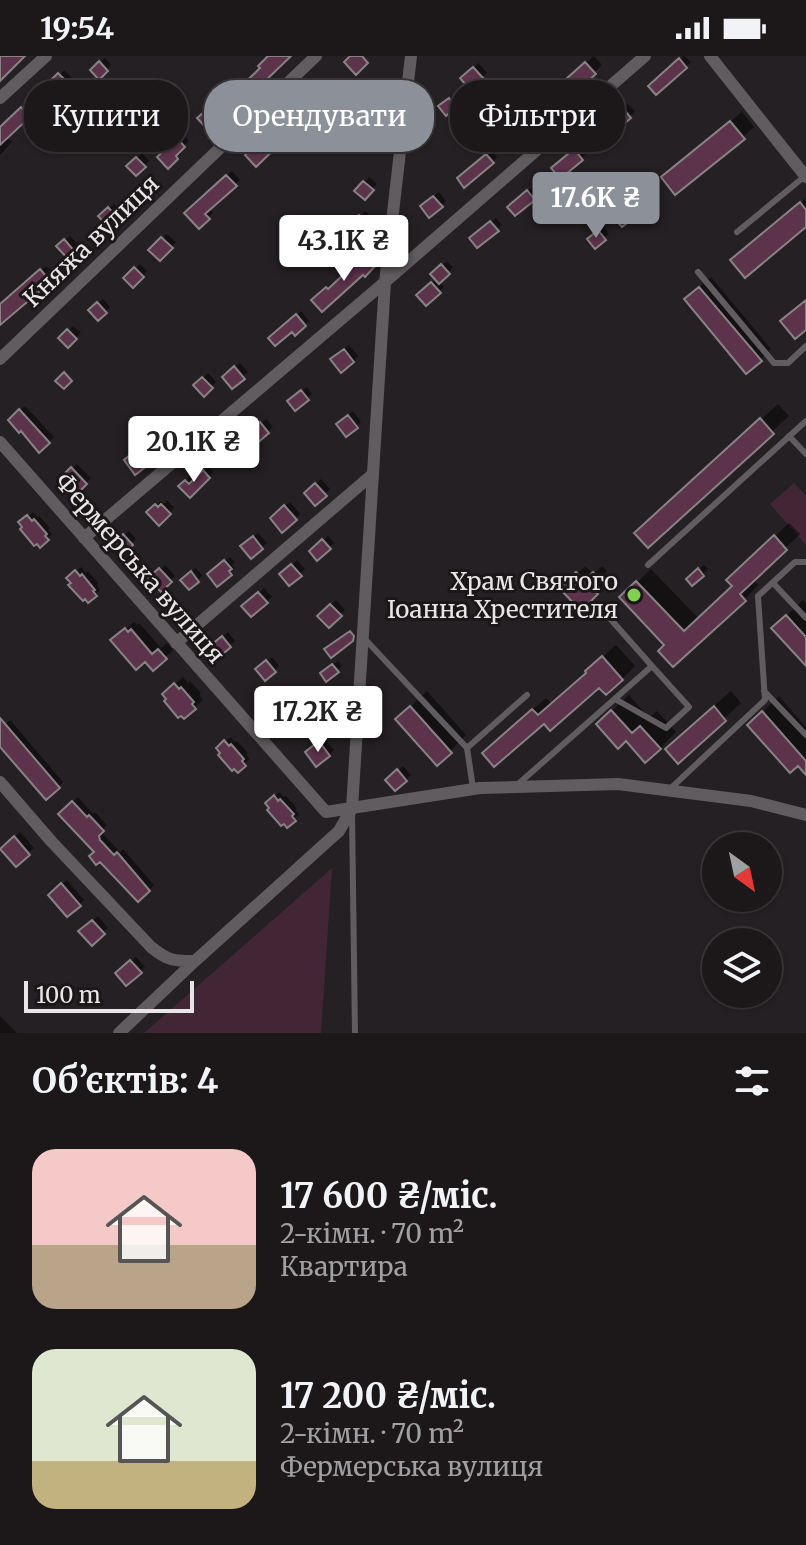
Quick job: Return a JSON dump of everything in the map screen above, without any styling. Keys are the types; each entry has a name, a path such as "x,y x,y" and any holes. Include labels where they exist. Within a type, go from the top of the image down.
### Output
{"street":[{"path":"0,98 46,56"},
{"name":"Княжа вулиця","path":"0,359 316,56"},
{"path":"119,1033 339,831 352,808 385,282 411,56"},
{"path":"84,538 645,56"},
{"path":"710,56 806,177"},
{"name":"Фермерська вулиця","path":"0,442 326,812 352,808"},
{"path":"176,643 373,474"},
{"path":"0,782 151,947 173,961 195,961"},
{"path":"352,808 473,789 618,784 751,801 806,815"}],"lane":[{"path":"737,232 806,177"},
{"path":"698,272 774,363 788,363 806,346"},
{"path":"648,565 806,421"},
{"path":"789,436 806,454"},
{"path":"668,791 765,700 758,596 795,562 806,562"},
{"path":"773,583 806,618"},
{"path":"598,605 689,707 666,728 615,699"},
{"path":"363,637 467,748 473,789"},
{"path":"514,787 652,666"},
{"path":"764,691 806,735"},
{"path":"467,748 527,695"},
{"path":"352,808 355,1033"}],"shaded area":[{"path":"794,483 806,496 806,545 770,504"},
{"path":"332,868 321,1033 144,1033"}],"building":[{"path":"0,56 25,56 0,81"},
{"path":"268,56 291,56 266,80 248,80 260,68 258,66"},
{"path":"350,56 362,56 368,63 356,75 344,62"},
{"path":"679,58 687,68 656,95 648,86"},
{"path":"99,61 108,71 99,80 90,70"},
{"path":"585,62 596,74 589,80 565,80"},
{"path":"473,67 484,79 462,80 460,78"},
{"path":"58,73 65,80 51,80"},
{"path":"450,99 450,112 446,116 438,106"},
{"path":"21,107 24,110 24,123 0,145 0,127"},
{"path":"204,112 204,126 197,118"},
{"path":"730,121 745,139 675,195 661,177"},
{"path":"162,152 180,152 176,156 178,159 168,169 157,157"},
{"path":"248,152 272,152 256,167 245,155"},
{"path":"570,152 576,152 583,160 560,179 551,168"},
{"path":"486,154 494,163 464,188 457,178"},
{"path":"136,157 146,167 136,176 126,166"},
{"path":"226,175 237,186 205,214 210,219 199,229 184,213"},
{"path":"363,181 374,190 365,200 354,191"},
{"path":"527,190 535,200 515,216 507,207"},
{"path":"433,196 443,207 429,218 420,206"},
{"path":"800,202 806,210 806,227 745,278 730,260"},
{"path":"631,204 639,214 622,227 614,218"},
{"path":"108,207 120,221 110,229 98,216"},
{"path":"359,215 373,227 363,238 349,226"},
{"path":"490,221 499,231 477,248 469,238"},
{"path":"598,230 606,240 595,249 587,239"},
{"path":"161,237 173,248 160,261 148,250"},
{"path":"64,239 76,253 69,260 56,246"},
{"path":"365,253 377,264 322,312 311,300 345,275"},
{"path":"441,264 450,274 439,284 430,274"},
{"path":"134,267 144,277 133,288 123,278"},
{"path":"40,269 46,276 41,281 46,286 0,325 0,304"},
{"path":"431,282 441,293 426,306 416,295"},
{"path":"699,287 762,361 746,374 684,299"},
{"path":"806,300 806,330 795,339 780,321"},
{"path":"97,302 107,313 98,321 88,310"},
{"path":"296,314 306,326 295,336 292,332 275,346 268,338"},
{"path":"67,329 77,339 68,348 58,338"},
{"path":"344,349 354,362 341,373 330,359"},
{"path":"234,366 245,379 232,389 222,377"},
{"path":"64,372 72,381 64,389 55,381"},
{"path":"202,377 213,388 204,397 193,385"},
{"path":"301,390 309,400 295,411 287,401"},
{"path":"19,409 50,443 39,453 8,420"},
{"path":"348,415 358,428 346,437 336,424"},
{"path":"760,418 774,434 648,548 634,533"},
{"path":"165,421 175,438 162,449 150,434"},
{"path":"260,422 269,433 249,450 252,453 239,464 228,451"},
{"path":"136,450 148,465 135,475 124,460"},
{"path":"71,467 87,484 77,494 61,477"},
{"path":"203,470 210,478 190,498 178,486 185,480 189,484"},
{"path":"315,483 327,496 315,506 304,493"},
{"path":"155,504 158,507 161,504 171,514 159,526 146,512"},
{"path":"284,505 297,520 282,533 270,518"},
{"path":"27,515 47,534 45,536 49,540 40,548 37,544 34,546 20,529 22,527 18,522"},
{"path":"123,534 133,545 125,553 115,542"},
{"path":"774,535 787,550 740,594 746,601 673,667 658,651 664,645 619,597 636,581 684,631 732,586 726,580"},
{"path":"253,536 263,549 251,559 240,546"},
{"path":"322,539 331,549 317,561 309,551"},
{"path":"224,560 232,569 229,571 232,575 217,587 207,574"},
{"path":"291,564 302,576 289,586 279,574"},
{"path":"159,568 172,582 161,592 148,578"},
{"path":"698,568 704,576 692,586 686,579"},
{"path":"75,570 95,590 97,596 88,603 68,585 71,583 66,578"},
{"path":"191,571 199,582 189,590 180,580"},
{"path":"576,572 584,580 593,572 601,580 592,589 598,594 581,611 559,588"},
{"path":"258,592 268,603 251,617 241,606"},
{"path":"330,604 342,616 329,628 317,616"},
{"path":"786,615 806,637 806,666 771,628"},
{"path":"125,628 128,632 131,629 152,654 158,649 167,659 153,671 145,662 136,670 110,640"},
{"path":"350,631 353,641 331,658 324,649"},
{"path":"222,636 231,647 219,657 210,646"},
{"path":"602,656 623,680 606,695 599,688 550,731 544,724 494,767 482,753 532,709 538,715"},
{"path":"266,660 276,672 265,681 255,669"},
{"path":"332,664 339,672 326,682 320,673"},
{"path":"174,683 194,702 192,704 196,709 184,719 181,716 178,718 162,694"},
{"path":"317,706 329,721 309,737 297,721"},
{"path":"410,706 452,753 437,766 395,719"},
{"path":"714,706 726,721 678,764 665,749"},
{"path":"611,710 632,733 640,726 661,749 645,763 626,741 618,749 596,724"},
{"path":"762,711 806,761 806,775 798,766 790,773 747,725"},
{"path":"0,718 60,788 46,800 0,747"},
{"path":"224,740 244,759 242,761 246,766 238,773 234,769 232,771 218,755 220,753 216,748"},
{"path":"319,741 330,756 316,767 305,752"},
{"path":"397,769 407,781 395,791 385,780"},
{"path":"274,795 294,814 292,816 296,821 287,828 284,824 281,826 267,810 269,808 265,803"},
{"path":"72,801 104,831 99,836 100,840 114,855 117,852 150,891 138,902 100,862 96,865 89,856 94,852 58,814"},
{"path":"14,836 30,855 16,867 0,849"},
{"path":"61,883 81,906 67,917 48,895"},
{"path":"92,920 105,934 92,946 78,931"},
{"path":"130,960 142,973 126,986 115,973"}],"place":[{"name":"Храм Святого Іоанна Хрестителя","path":"634,595"}]}
